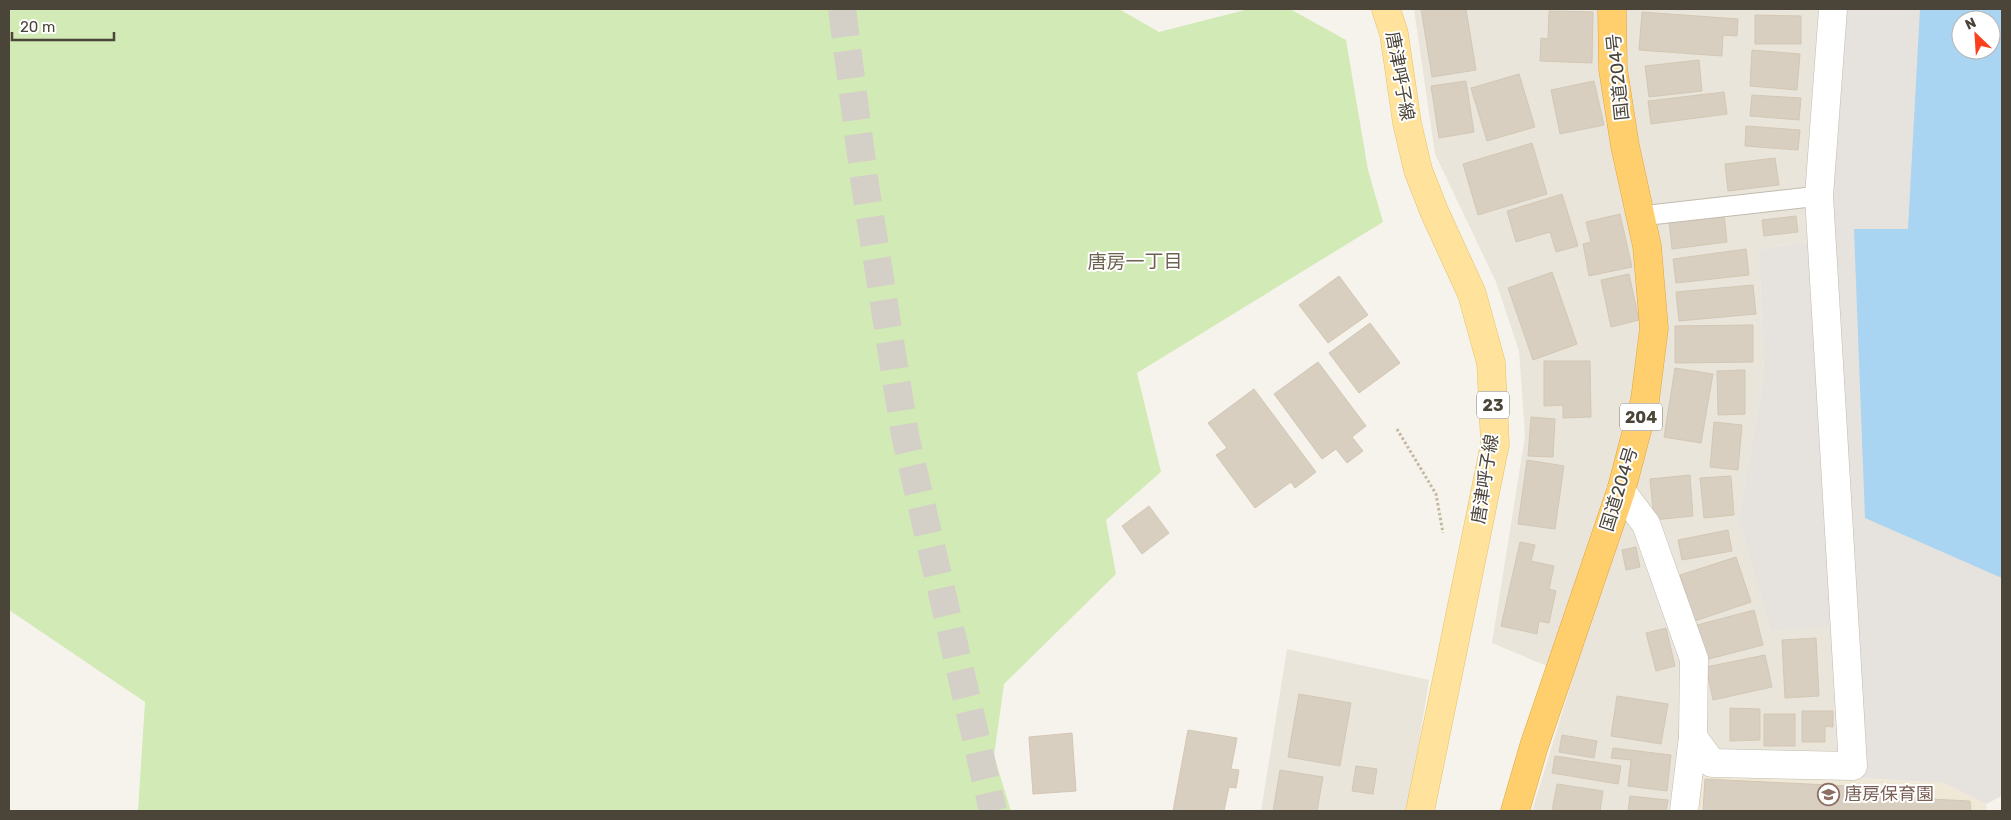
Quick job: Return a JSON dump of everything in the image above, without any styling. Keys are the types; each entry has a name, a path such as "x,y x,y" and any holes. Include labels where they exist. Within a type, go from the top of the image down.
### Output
{"highway":[{"name":"国道204号","path":"1515,811 1534,746 1621,490 1645,400 1654,328 1647,246 1625,146 1613,70 1612,9"}],"main road":[{"name":"唐津呼子線","path":"1386,9 1394,34 1407,123 1418,170 1434,211 1472,294 1491,363 1494,444 1420,811"}],"street":[{"path":"1693,737 1712,763 1853,766 1819,196 1833,9"},
{"path":"1621,490 1646,524 1694,659 1693,737 1684,811"}],"lane":[{"path":"1640,216 1819,196"}],"path":[{"path":"1397,429 1436,494 1444,541"}],"shaded area":[{"path":"1414,9 1817,9 1809,242 1759,249 1764,376 1739,517 1833,627 1843,777 1690,811 1532,811 1573,677 1492,643 1525,436 1519,351 1496,282 1435,154"},
{"path":"1817,9 2002,9 2002,796 1986,804 1944,783 1843,777 1833,627 1771,630 1739,517 1764,376 1759,249 1809,242"},
{"path":"1287,649 1429,680 1408,811 1261,811"},
{"name":"唐房保育園","path":"1694,769 1944,783 1986,804 1987,811 1690,811"}],"green space":[{"path":"9,9 1119,9 1159,32 1249,9 1290,9 1346,40 1368,170 1383,222 1137,373 1161,472 1106,520 1116,574 1004,684 994,756 1011,811 138,811 145,702 9,610"}],"water":[{"path":"1920,9 2002,9 2002,578 1865,518 1854,229 1908,229"}],"building":[{"path":"1421,9 1466,9 1476,70 1432,77"},
{"path":"1549,11 1593,12 1592,63 1540,61 1541,38 1548,39"},
{"path":"1642,12 1738,19 1737,36 1723,35 1722,56 1639,50"},
{"path":"1755,15 1801,16 1801,44 1755,44"},
{"path":"1752,50 1800,54 1797,90 1750,86"},
{"path":"1699,60 1702,91 1649,97 1645,66"},
{"path":"1519,74 1535,127 1487,141 1471,88"},
{"path":"1466,81 1474,132 1439,138 1431,86"},
{"path":"1594,81 1604,125 1560,134 1551,90"},
{"path":"1724,92 1727,114 1651,124 1648,101"},
{"path":"1752,95 1801,98 1799,120 1750,116"},
{"path":"1746,126 1800,130 1798,150 1745,146"},
{"path":"1532,143 1547,194 1478,215 1463,164"},
{"path":"1775,158 1779,185 1728,191 1725,164"},
{"path":"1562,194 1578,246 1556,252 1550,232 1516,242 1507,211"},
{"path":"1620,214 1632,267 1589,276 1583,244 1591,242 1586,222"},
{"path":"1724,214 1727,242 1672,249 1669,221"},
{"path":"1796,216 1798,232 1764,236 1762,220"},
{"path":"1746,249 1749,275 1676,283 1673,259"},
{"path":"1552,272 1577,344 1533,360 1508,288"},
{"path":"1629,274 1639,320 1611,327 1601,280"},
{"path":"1339,276 1368,315 1328,343 1299,305"},
{"path":"1753,285 1756,314 1679,321 1676,292"},
{"path":"1370,323 1400,363 1359,393 1329,353"},
{"path":"1753,325 1753,362 1675,363 1675,326"},
{"path":"1544,361 1590,361 1591,417 1563,418 1563,405 1544,406"},
{"path":"1318,362 1366,426 1352,437 1363,451 1347,463 1336,449 1322,459 1274,394"},
{"path":"1675,368 1713,374 1701,443 1664,437"},
{"path":"1745,370 1745,414 1718,415 1717,371"},
{"path":"1254,389 1316,472 1295,488 1291,482 1255,508 1216,455 1227,448 1208,423"},
{"path":"1531,417 1555,419 1553,457 1528,456"},
{"path":"1714,422 1742,425 1738,470 1710,467"},
{"path":"1527,460 1564,466 1555,529 1518,524"},
{"path":"1690,475 1693,516 1654,520 1650,479"},
{"path":"1731,476 1734,515 1704,518 1700,478"},
{"path":"1149,506 1169,533 1142,554 1122,526"},
{"path":"1728,530 1732,551 1682,560 1678,540"},
{"path":"1520,542 1535,545 1531,561 1554,566 1549,589 1556,591 1549,623 1539,621 1537,634 1501,626"},
{"path":"1636,547 1640,567 1626,570 1622,550"},
{"path":"1736,557 1751,602 1695,621 1680,575"},
{"path":"1754,610 1763,645 1705,660 1697,625"},
{"path":"1666,628 1675,666 1656,671 1646,633"},
{"path":"1816,638 1819,696 1785,698 1782,640"},
{"path":"1765,655 1772,687 1713,700 1706,667"},
{"path":"1299,694 1351,703 1340,766 1288,757"},
{"path":"1617,696 1668,704 1661,744 1611,736"},
{"path":"1730,708 1760,709 1760,740 1730,741"},
{"path":"1802,711 1833,711 1833,727 1825,726 1825,742 1802,742"},
{"path":"1764,714 1795,714 1795,746 1764,746"},
{"path":"1188,730 1237,738 1231,769 1239,770 1236,788 1229,787 1224,811 1173,811"},
{"path":"1072,733 1076,791 1033,794 1029,737"},
{"path":"1562,735 1597,741 1594,758 1559,752"},
{"path":"1613,748 1671,755 1667,791 1628,786 1631,760 1611,758"},
{"path":"1555,756 1621,766 1618,784 1552,773"},
{"path":"1356,766 1377,769 1373,794 1352,791"},
{"path":"1280,770 1323,777 1317,811 1273,811"},
{"name":"唐房保育園","path":"1705,779 1910,789 1910,798 1970,801 1971,811 1703,811"},
{"path":"1557,784 1603,791 1600,811 1552,811"},
{"path":"1630,796 1668,800 1666,811 1628,811"}],"tunnel":[{"path":"842,9 865,185 905,435 993,811"}],"place":[{"name":"唐房保育園","path":"1828,794"}],"district":[{"name":"唐房一丁目","path":"1135,261"}]}
